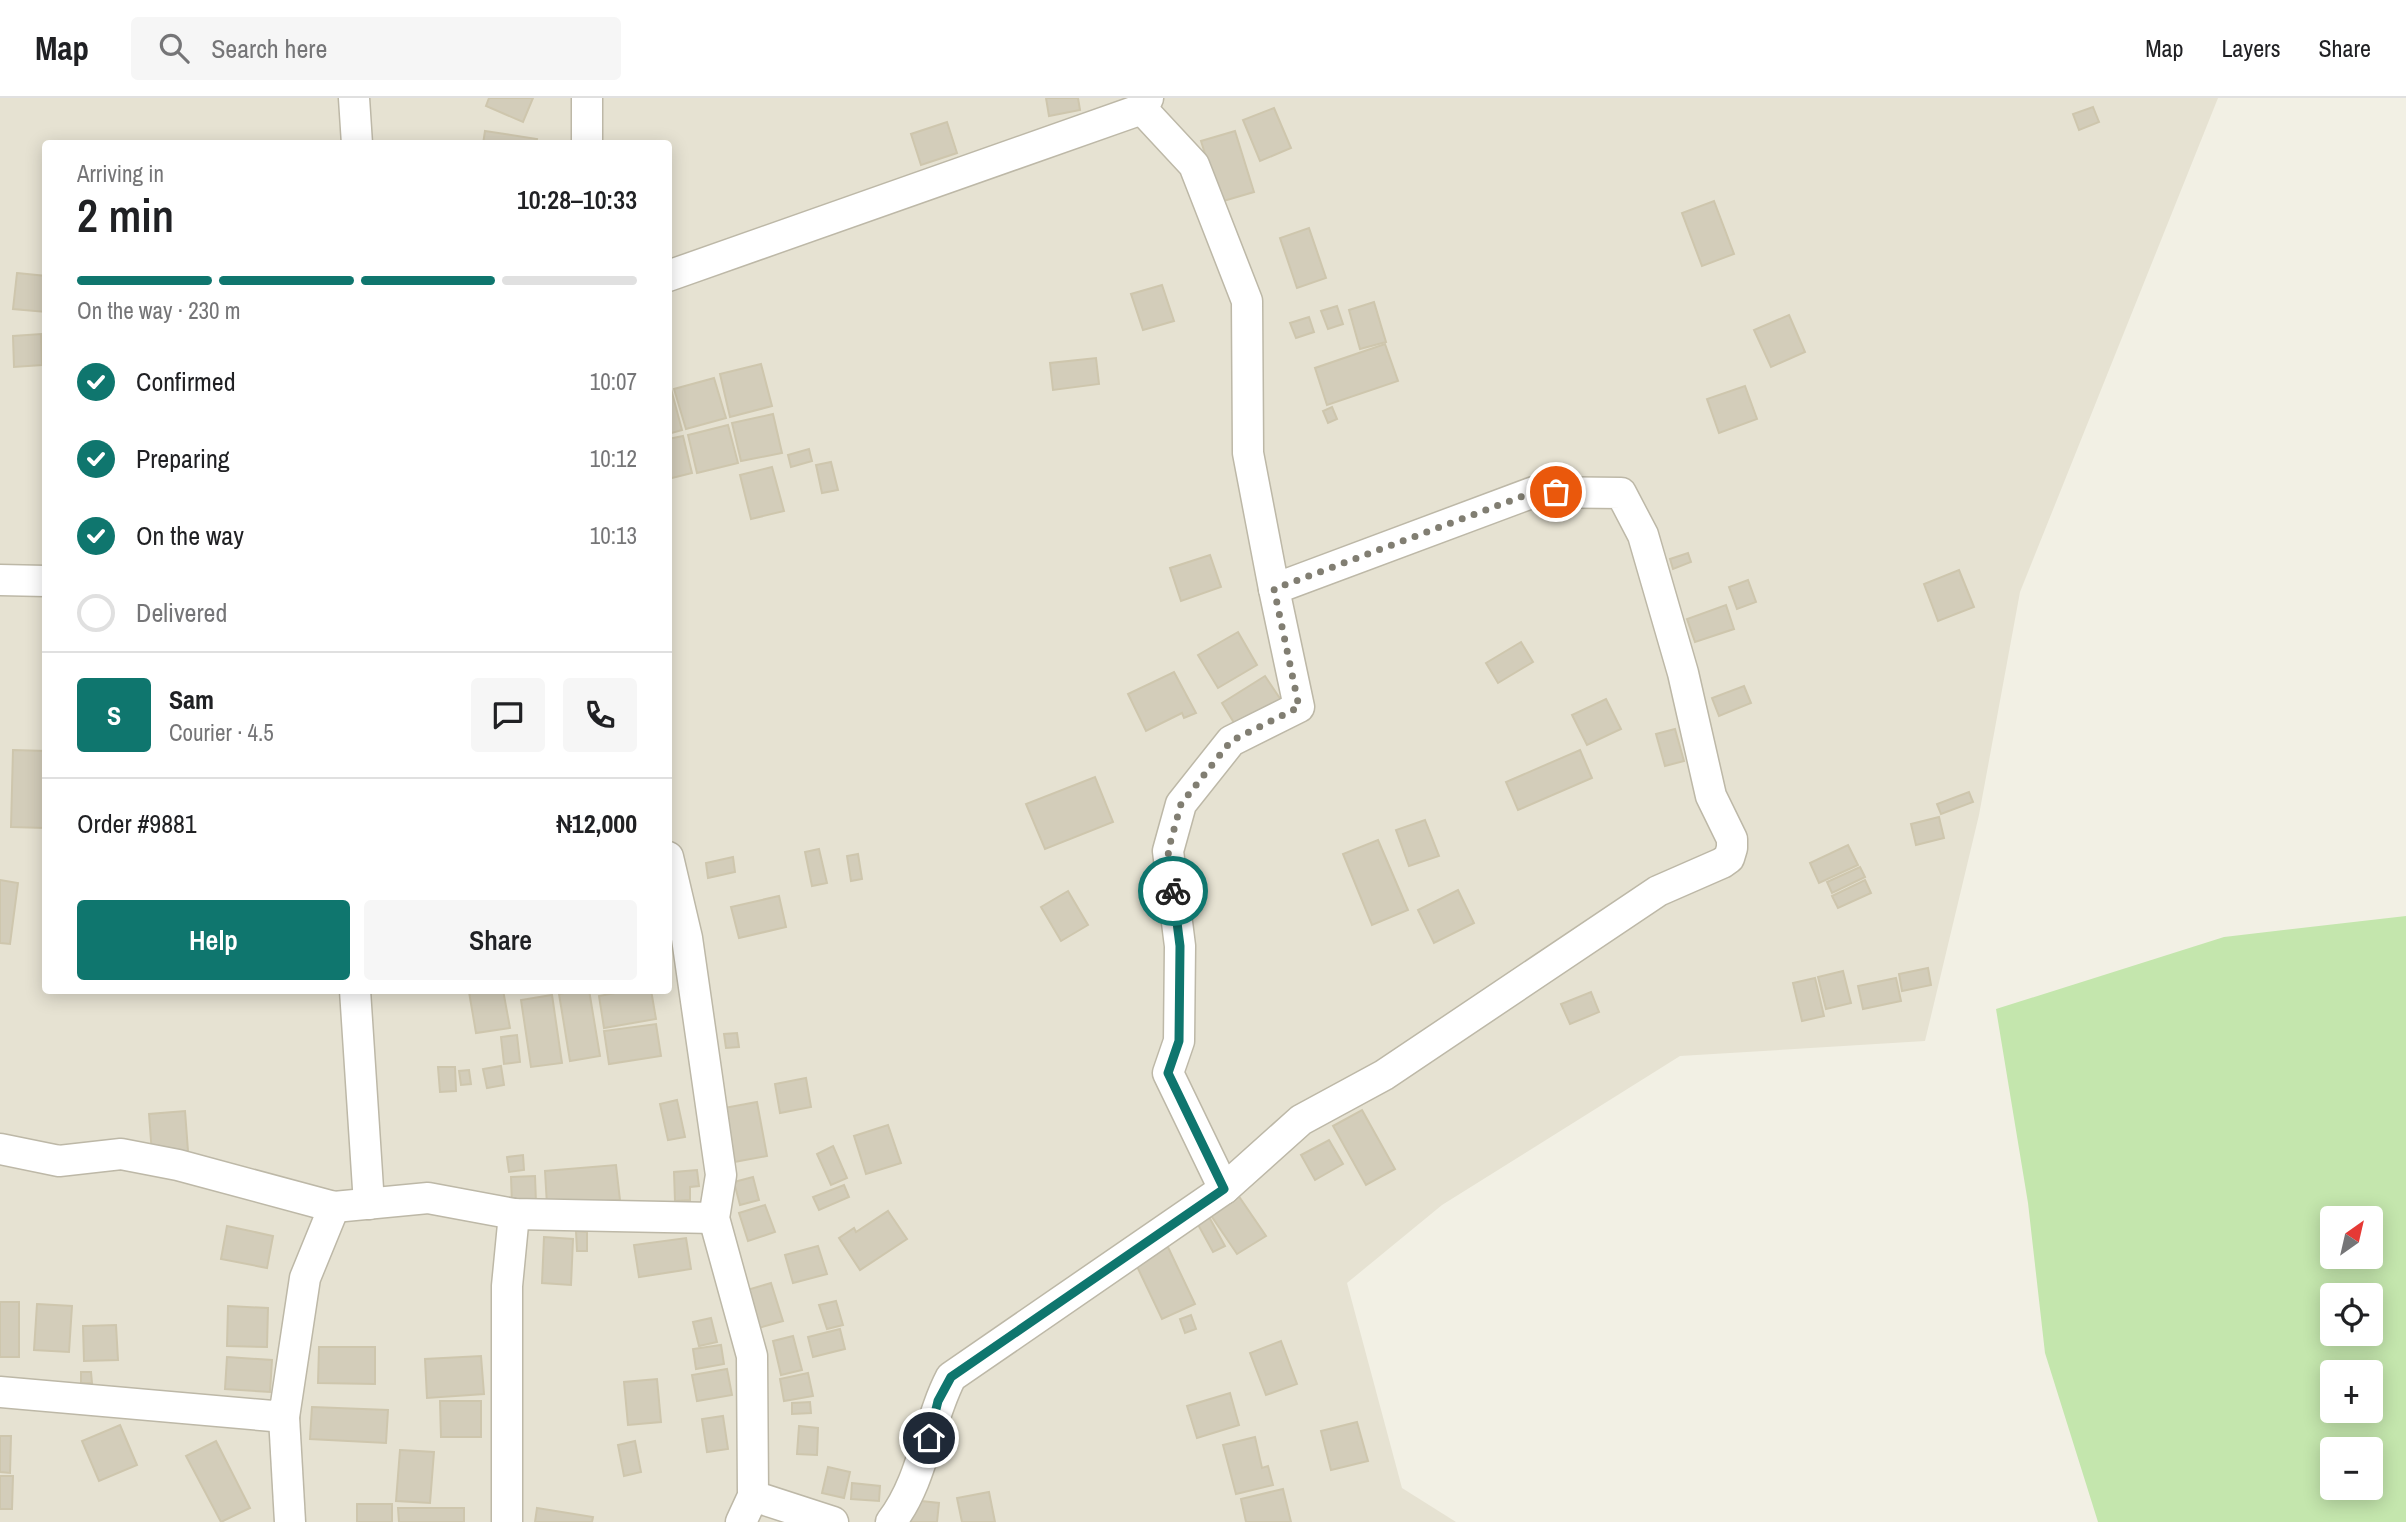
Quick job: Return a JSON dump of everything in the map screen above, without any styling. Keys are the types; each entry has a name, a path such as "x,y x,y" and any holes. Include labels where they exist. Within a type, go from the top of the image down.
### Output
{"street":[{"path":"354,98 357,140"},
{"path":"587,98 587,140"},
{"path":"672,275 1145,104 1194,165 1247,301 1248,453 1299,707 1231,741 1181,804 1168,851 1180,946 1179,1041 1168,1073 1224,1189"},
{"path":"891,1522 924,1456 938,1401 951,1377 1224,1189 1301,1120 1384,1075 1658,891 1729,858 1732,839 1711,796 1683,673 1643,536 1621,493 1534,492 1274,589"},
{"path":"0,580 42,581"},
{"path":"672,874 687,938 721,1175 714,1218 752,1356 747,1509 833,1522"},
{"path":"355,994 369,1204"},
{"path":"0,1149 59,1161 121,1154 178,1165 334,1207 428,1198 514,1214 714,1218"},
{"path":"290,1522 284,1416 305,1278 334,1207"},
{"path":"507,1522 507,1286 514,1214"},
{"path":"0,1392 284,1416"}],"shaded area":[{"path":"0,98 2218,98 2020,592 1979,815 1925,1041 1680,1056 1442,1205 1347,1283 1402,1488 1456,1522 0,1522"}],"green space":[{"path":"2406,916 2406,1522 2098,1522 2045,1353 2028,1203 1996,1009 2224,937"}],"building":[{"path":"489,98 533,98 523,122 486,106"},
{"path":"1046,98 1078,98 1080,110 1049,116"},
{"path":"2093,107 2099,122 2079,130 2073,114"},
{"path":"1274,108 1291,148 1260,161 1243,120"},
{"path":"947,122 957,153 921,165 911,134"},
{"path":"485,131 537,139 537,140 484,140"},
{"path":"1235,131 1254,192 1220,202 1201,141"},
{"path":"1714,201 1734,254 1702,266 1682,213"},
{"path":"1309,228 1326,278 1297,288 1280,238"},
{"path":"17,273 42,276 42,312 13,309"},
{"path":"1162,285 1174,321 1143,330 1131,294"},
{"path":"1374,302 1386,342 1360,349 1349,310"},
{"path":"1337,306 1343,324 1328,329 1321,311"},
{"path":"1789,315 1805,352 1771,367 1754,330"},
{"path":"1309,317 1314,332 1296,338 1290,323"},
{"path":"41,334 42,365 14,367 13,336"},
{"path":"1385,344 1398,381 1327,405 1315,368"},
{"path":"1096,358 1099,384 1053,390 1050,363"},
{"path":"761,364 772,406 730,417 720,374"},
{"path":"714,378 726,418 686,429 674,389"},
{"path":"1745,386 1757,419 1719,433 1707,399"},
{"path":"672,393 682,430 672,433"},
{"path":"1332,407 1337,419 1328,423 1323,411"},
{"path":"773,414 782,453 741,461 732,423"},
{"path":"728,425 738,463 697,473 688,435"},
{"path":"683,436 692,473 672,478 672,438"},
{"path":"809,449 812,461 791,467 788,455"},
{"path":"831,462 838,490 822,493 816,465"},
{"path":"772,467 784,511 751,519 740,475"},
{"path":"1688,553 1691,562 1673,569 1670,559"},
{"path":"1210,555 1221,587 1181,601 1170,568"},
{"path":"1959,570 1974,607 1938,621 1924,584"},
{"path":"1748,580 1756,602 1737,609 1729,587"},
{"path":"1726,605 1734,629 1695,642 1687,619"},
{"path":"1238,632 1257,665 1218,688 1198,655"},
{"path":"1521,642 1533,662 1498,683 1486,663"},
{"path":"1174,672 1196,713 1184,718 1182,713 1146,731 1128,694"},
{"path":"1265,676 1283,703 1239,731 1222,703"},
{"path":"1744,686 1751,703 1719,716 1712,698"},
{"path":"1606,699 1621,729 1587,745 1572,715"},
{"path":"1675,729 1684,761 1665,766 1656,734"},
{"path":"13,750 42,751 42,828 11,827"},
{"path":"1580,750 1592,778 1518,810 1506,782"},
{"path":"1095,777 1113,822 1045,849 1026,804"},
{"path":"1969,792 1973,802 1941,814 1937,804"},
{"path":"1939,817 1944,838 1916,845 1911,824"},
{"path":"1425,820 1439,856 1409,866 1396,830"},
{"path":"1378,840 1408,910 1372,925 1343,854"},
{"path":"1848,845 1858,865 1819,883 1810,863"},
{"path":"819,849 827,883 812,886 805,852"},
{"path":"858,854 862,879 851,881 847,856"},
{"path":"733,857 735,872 708,878 706,863"},
{"path":"1860,867 1865,877 1832,893 1827,882"},
{"path":"0,880 18,883 10,944 0,943"},
{"path":"1865,880 1871,893 1838,908 1832,896"},
{"path":"1458,890 1474,923 1434,943 1418,910"},
{"path":"1068,891 1088,925 1061,941 1041,907"},
{"path":"779,896 786,927 739,938 731,907"},
{"path":"1928,968 1931,985 1902,991 1899,974"},
{"path":"1843,971 1851,1003 1826,1009 1818,977"},
{"path":"1815,978 1824,1016 1802,1021 1793,983"},
{"path":"1896,978 1901,1001 1863,1009 1858,986"},
{"path":"1591,992 1599,1012 1570,1024 1561,1004"},
{"path":"469,994 504,994 510,1028 476,1033"},
{"path":"559,994 590,994 600,1056 570,1061"},
{"path":"652,994 656,1019 604,1028 599,996"},
{"path":"552,995 562,1063 531,1067 521,1000"},
{"path":"656,1024 661,1056 609,1064 604,1031"},
{"path":"737,1033 739,1047 726,1048 724,1034"},
{"path":"517,1035 520,1062 504,1064 501,1037"},
{"path":"501,1066 504,1085 487,1088 483,1069"},
{"path":"438,1067 455,1067 456,1091 440,1092"},
{"path":"469,1070 471,1084 461,1085 459,1071"},
{"path":"806,1078 811,1107 780,1113 775,1084"},
{"path":"677,1100 685,1137 668,1140 660,1104"},
{"path":"757,1102 767,1156 734,1162 724,1108"},
{"path":"1362,1110 1395,1169 1366,1185 1333,1126"},
{"path":"185,1111 188,1151 152,1154 149,1114"},
{"path":"888,1125 901,1163 866,1174 854,1136"},
{"path":"1329,1140 1343,1164 1315,1180 1301,1155"},
{"path":"833,1146 847,1178 831,1185 817,1154"},
{"path":"523,1155 524,1170 509,1172 507,1157"},
{"path":"616,1165 620,1200 547,1205 545,1171"},
{"path":"697,1170 699,1186 690,1187 690,1200 675,1201 674,1172"},
{"path":"535,1176 536,1203 512,1204 511,1177"},
{"path":"753,1177 759,1200 740,1205 734,1182"},
{"path":"844,1185 849,1197 819,1210 813,1197"},
{"path":"1238,1195 1266,1236 1237,1254 1210,1214"},
{"path":"765,1205 775,1232 748,1241 739,1213"},
{"path":"888,1211 907,1239 860,1270 839,1238 854,1228 856,1232"},
{"path":"1208,1215 1225,1246 1213,1252 1196,1221"},
{"path":"227,1226 273,1236 267,1268 221,1259"},
{"path":"576,1231 587,1232 587,1251 577,1251"},
{"path":"544,1237 573,1239 571,1285 542,1283"},
{"path":"686,1238 691,1269 639,1277 634,1245"},
{"path":"1166,1243 1195,1304 1162,1319 1133,1258"},
{"path":"818,1246 827,1274 793,1283 785,1255"},
{"path":"771,1283 783,1321 755,1329 744,1291"},
{"path":"836,1301 843,1325 827,1329 819,1305"},
{"path":"0,1302 19,1302 19,1357 0,1357"},
{"path":"37,1304 72,1306 69,1352 34,1350"},
{"path":"228,1306 268,1308 267,1347 227,1346"},
{"path":"1191,1315 1196,1329 1185,1333 1180,1319"},
{"path":"711,1318 717,1342 699,1346 693,1322"},
{"path":"116,1325 118,1360 84,1361 83,1326"},
{"path":"840,1329 845,1349 813,1357 808,1337"},
{"path":"793,1336 802,1370 781,1375 773,1341"},
{"path":"1281,1341 1297,1384 1266,1395 1250,1353"},
{"path":"721,1345 724,1364 696,1369 693,1349"},
{"path":"319,1347 375,1347 375,1384 318,1383"},
{"path":"481,1356 484,1394 427,1398 425,1359"},
{"path":"227,1357 272,1360 270,1392 225,1389"},
{"path":"727,1369 732,1395 697,1401 692,1375"},
{"path":"81,1372 91,1372 92,1383 81,1383"},
{"path":"808,1373 813,1396 784,1401 780,1379"},
{"path":"657,1379 661,1422 628,1425 624,1382"},
{"path":"1230,1393 1239,1425 1197,1438 1187,1406"},
{"path":"440,1401 481,1401 481,1437 441,1437"},
{"path":"810,1402 811,1413 792,1414 792,1403"},
{"path":"312,1407 388,1410 386,1443 310,1439"},
{"path":"723,1416 728,1449 707,1452 702,1419"},
{"path":"1357,1422 1368,1461 1331,1470 1321,1431"},
{"path":"120,1425 137,1465 99,1481 82,1441"},
{"path":"799,1426 818,1428 817,1455 797,1454"},
{"path":"0,1436 11,1436 10,1473 0,1472"},
{"path":"1255,1437 1262,1468 1268,1466 1273,1485 1236,1494 1223,1445"},
{"path":"216,1441 250,1508 221,1522 186,1456"},
{"path":"635,1441 641,1472 624,1476 618,1445"},
{"path":"400,1450 434,1452 430,1503 396,1501"},
{"path":"828,1467 850,1472 844,1498 822,1493"},
{"path":"0,1476 13,1476 12,1509 0,1509"},
{"path":"852,1483 880,1486 879,1501 851,1499"},
{"path":"1283,1489 1291,1522 1246,1522 1241,1499"},
{"path":"989,1492 995,1522 962,1522 957,1498"},
{"path":"912,1500 939,1503 937,1522 909,1522"},
{"path":"357,1504 392,1504 392,1522 357,1522"},
{"path":"398,1508 464,1508 464,1522 399,1522"},
{"path":"537,1508 593,1517 592,1522 535,1522"}],"way so far":[{"path":"1173,891 1168,851 1181,804 1231,741 1299,707 1274,589 1534,492 1556,492"}],"route":[{"path":"929,1438 938,1401 951,1377 1224,1189 1168,1073 1179,1041 1180,946 1173,891"}]}
